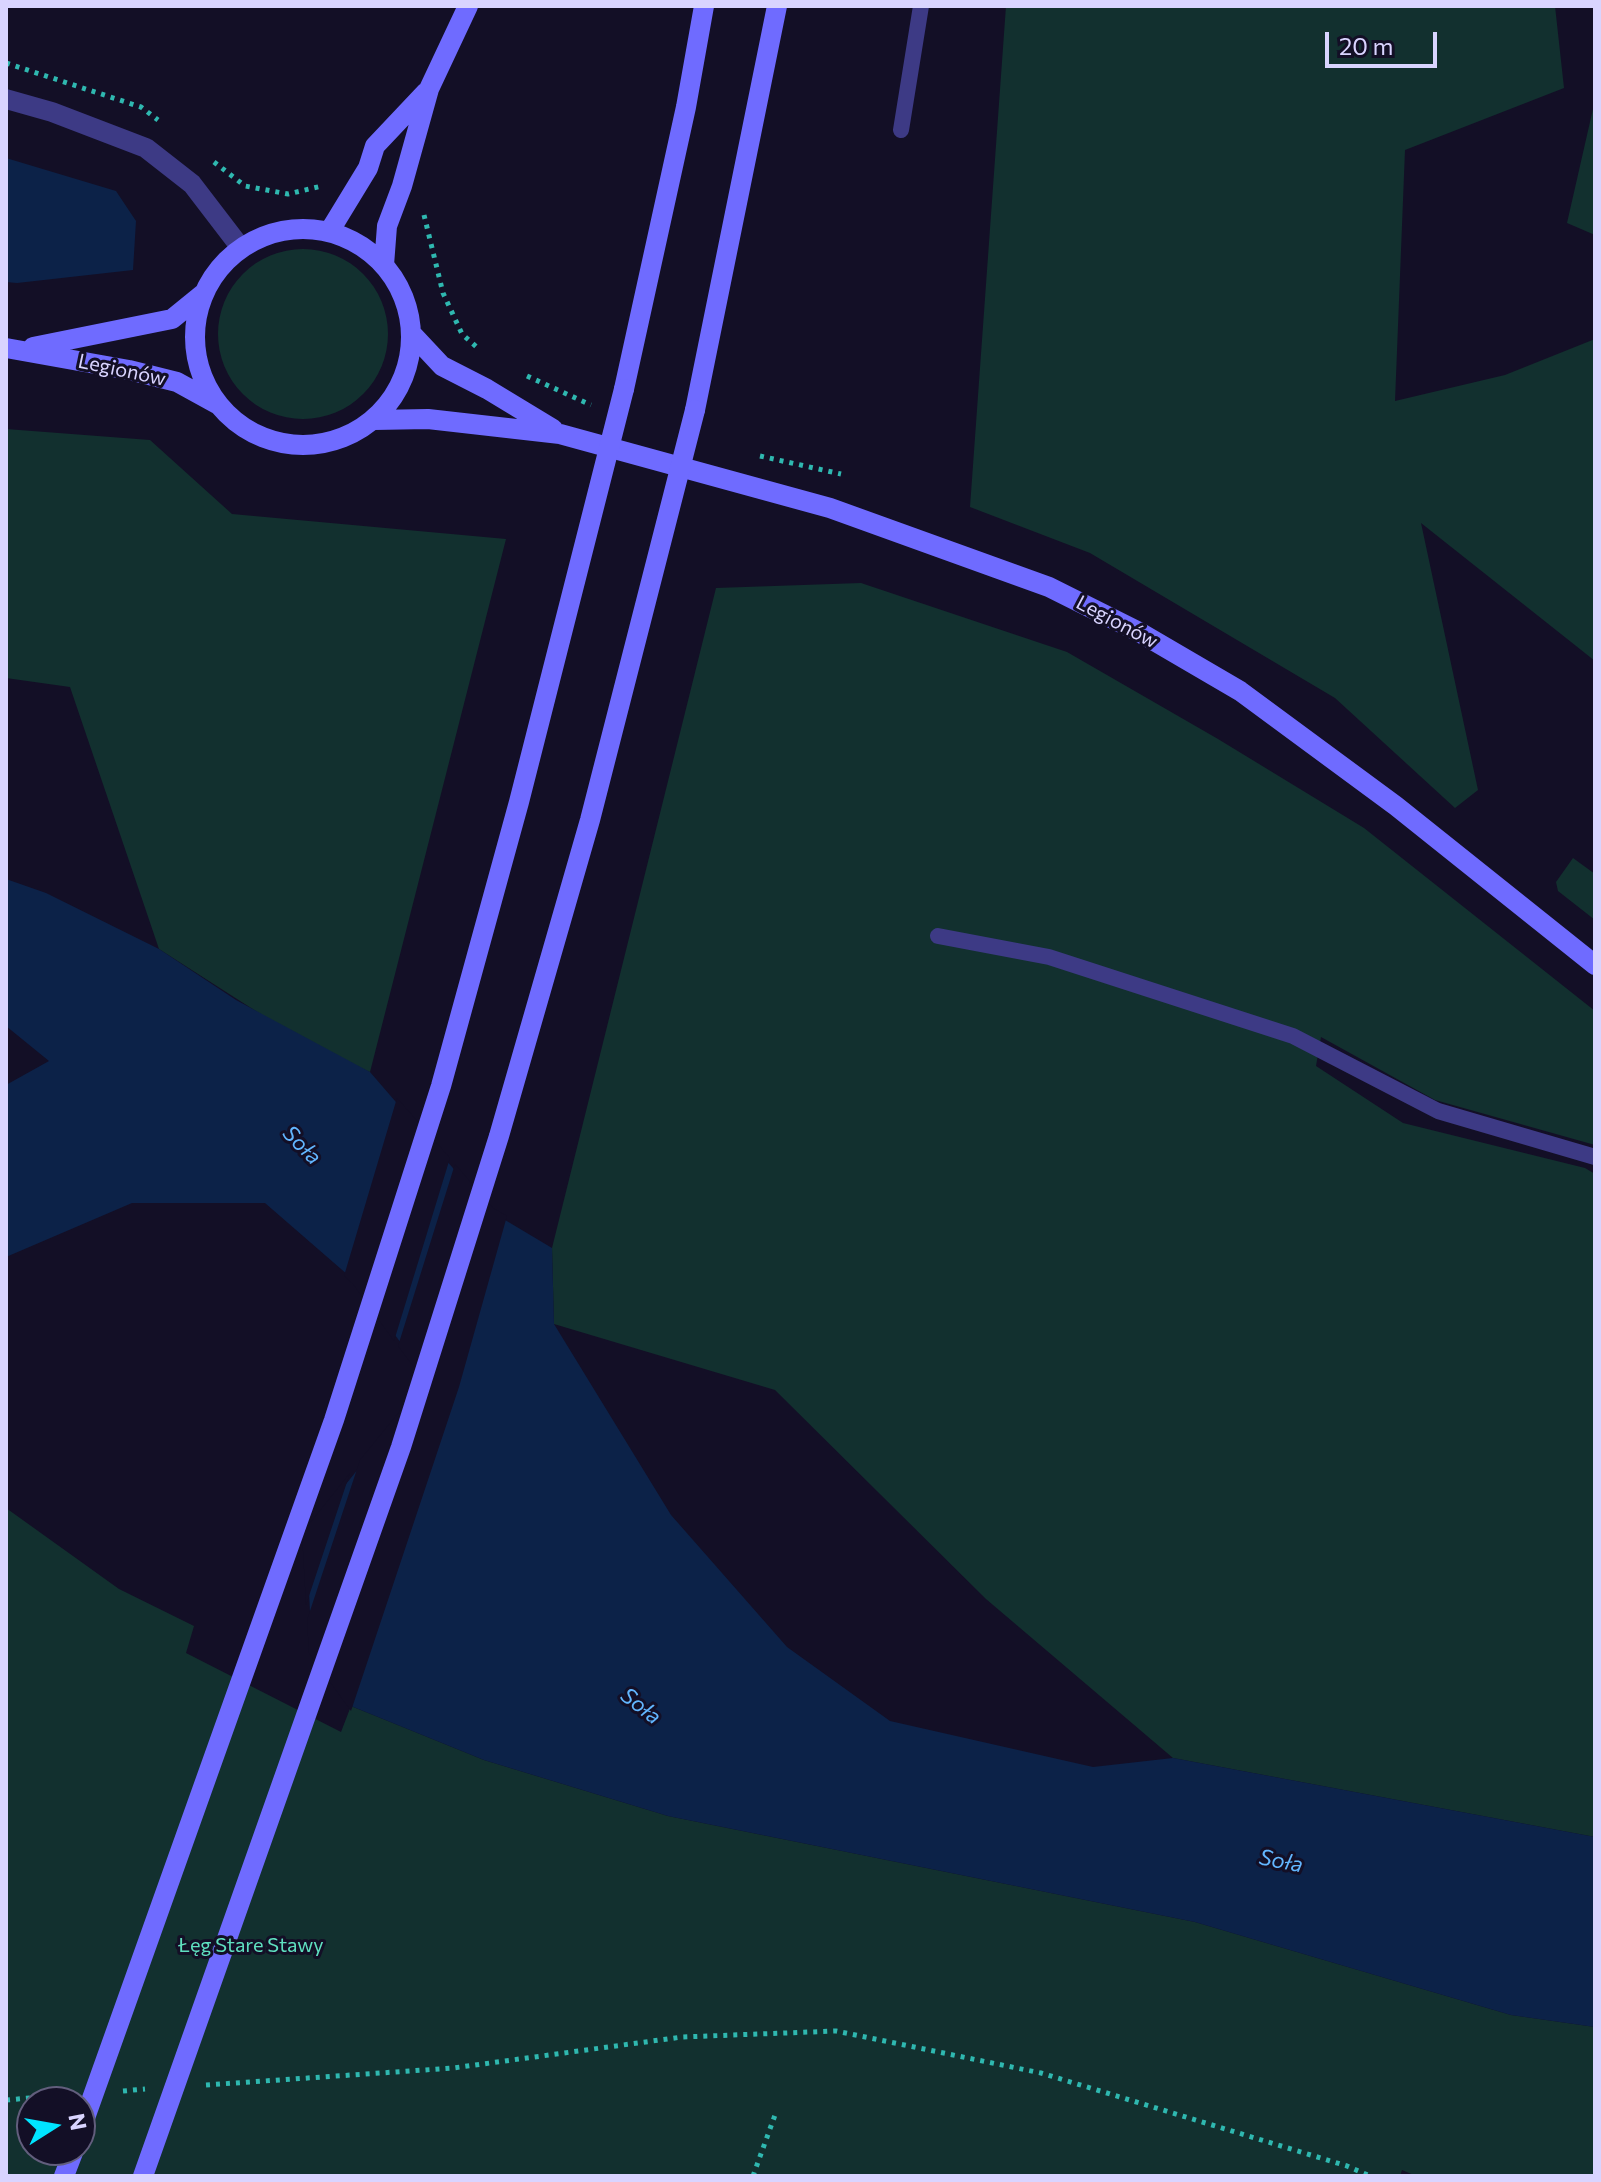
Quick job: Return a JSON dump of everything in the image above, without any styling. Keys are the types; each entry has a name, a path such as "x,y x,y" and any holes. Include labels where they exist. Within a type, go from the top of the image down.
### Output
{"main road":[{"path":"384,265 387,226 402,186 429,89 468,6"},
{"path":"96,2087 334,1420 441,1086 523,787 624,389 686,107 704,6"},
{"path":"143,2176 401,1447 495,1151 590,820 695,410 777,6"},
{"path":"329,232 368,168 375,146 429,89"},
{"path":"284,231 329,232 359,244 384,265 399,285 408,309 412,334 410,358 403,381 391,402 374,420 336,441 293,445 252,432 233,420 218,404 198,362 195,339 197,316 204,293 220,268 241,248 269,234 284,231"},
{"name":"Legionów","path":"14,349 172,319 204,293"},
{"name":"Legionów","path":"412,334 442,366 487,389 560,434"},
{"name":"Legionów","path":"14,349 177,382 218,404"},
{"name":"Legionów","path":"374,420 428,419 560,434 830,508 1049,587 1139,632 1240,691 1506,892 1595,965"}],"street":[{"path":"6,99 52,112 146,148 192,184 241,248"}],"lane":[{"path":"901,130 921,6"},
{"path":"938,936 1049,957 1293,1036 1438,1111 1595,1157"}],"path":[{"path":"6,63 141,107 164,124"},
{"path":"211,159 245,186 288,194 334,183 368,168"},
{"path":"402,186 422,206 443,293 462,334 483,353"},
{"path":"522,374 603,411"},
{"path":"750,453 841,474"},
{"path":"199,2085 453,2068 682,2037 836,2031 1041,2073 1347,2166 1370,2176"},
{"path":"120,2091 151,2089"},
{"path":"753,2176 775,2115"}],"green space":[{"path":"1006,6 1555,6 1564,88 1405,150 1395,401 1505,375 1595,339 1595,661 1421,523 1478,790 1455,808 1335,698 1090,553 970,507"},
{"path":"1595,100 1595,235 1567,223"},
{"path":"303,249 336,255 363,274 382,301 388,334 382,367 363,394 336,413 303,419 270,413 243,394 224,367 218,334 224,301 243,274 270,255"},
{"path":"6,429 150,440 232,514 506,539 370,1072 312,1047 159,949 70,687 6,678"},
{"path":"861,583 1067,652 1218,739 1364,828 1595,1011 1595,1145 1435,1100 1321,1037 1316,1066 1403,1123 1585,1168 1595,1174 1595,1837 1173,1758 986,1599 775,1390 554,1324 552,1248 716,588"},
{"path":"1573,858 1595,874 1595,920 1558,891 1556,882"},
{"name":"Łęg Stare Stawy","path":"6,1508 119,1589 194,1626 186,1653 341,1732 351,1706 484,1760 668,1816 1195,1922 1511,2015 1595,2027 1595,2176 1416,2176 1402,2170 1400,2176 6,2176"}],"water":[{"path":"6,158 116,191 136,221 133,270 6,282"},
{"name":"Soła","path":"6,879 46,893 159,949 236,1000 370,1072 490,1211 552,1248 554,1324 671,1515 787,1647 890,1721 1093,1767 1173,1758 1595,1837 1595,2027 1511,2015 1195,1922 668,1816 484,1760 351,1706 312,1651 306,1534 415,1398 423,1373 356,1282 265,1203 132,1203 6,1257 6,1085 49,1061 6,1026"}],"pier":[{"path":"397,1098 450,1158 394,1341 344,1276"},
{"path":"455,1164 493,1208 507,1216 459,1387 351,1711 309,1653 307,1620 360,1460 412,1396 419,1374 398,1346"},
{"path":"350,1473 306,1605 302,1533"}]}
